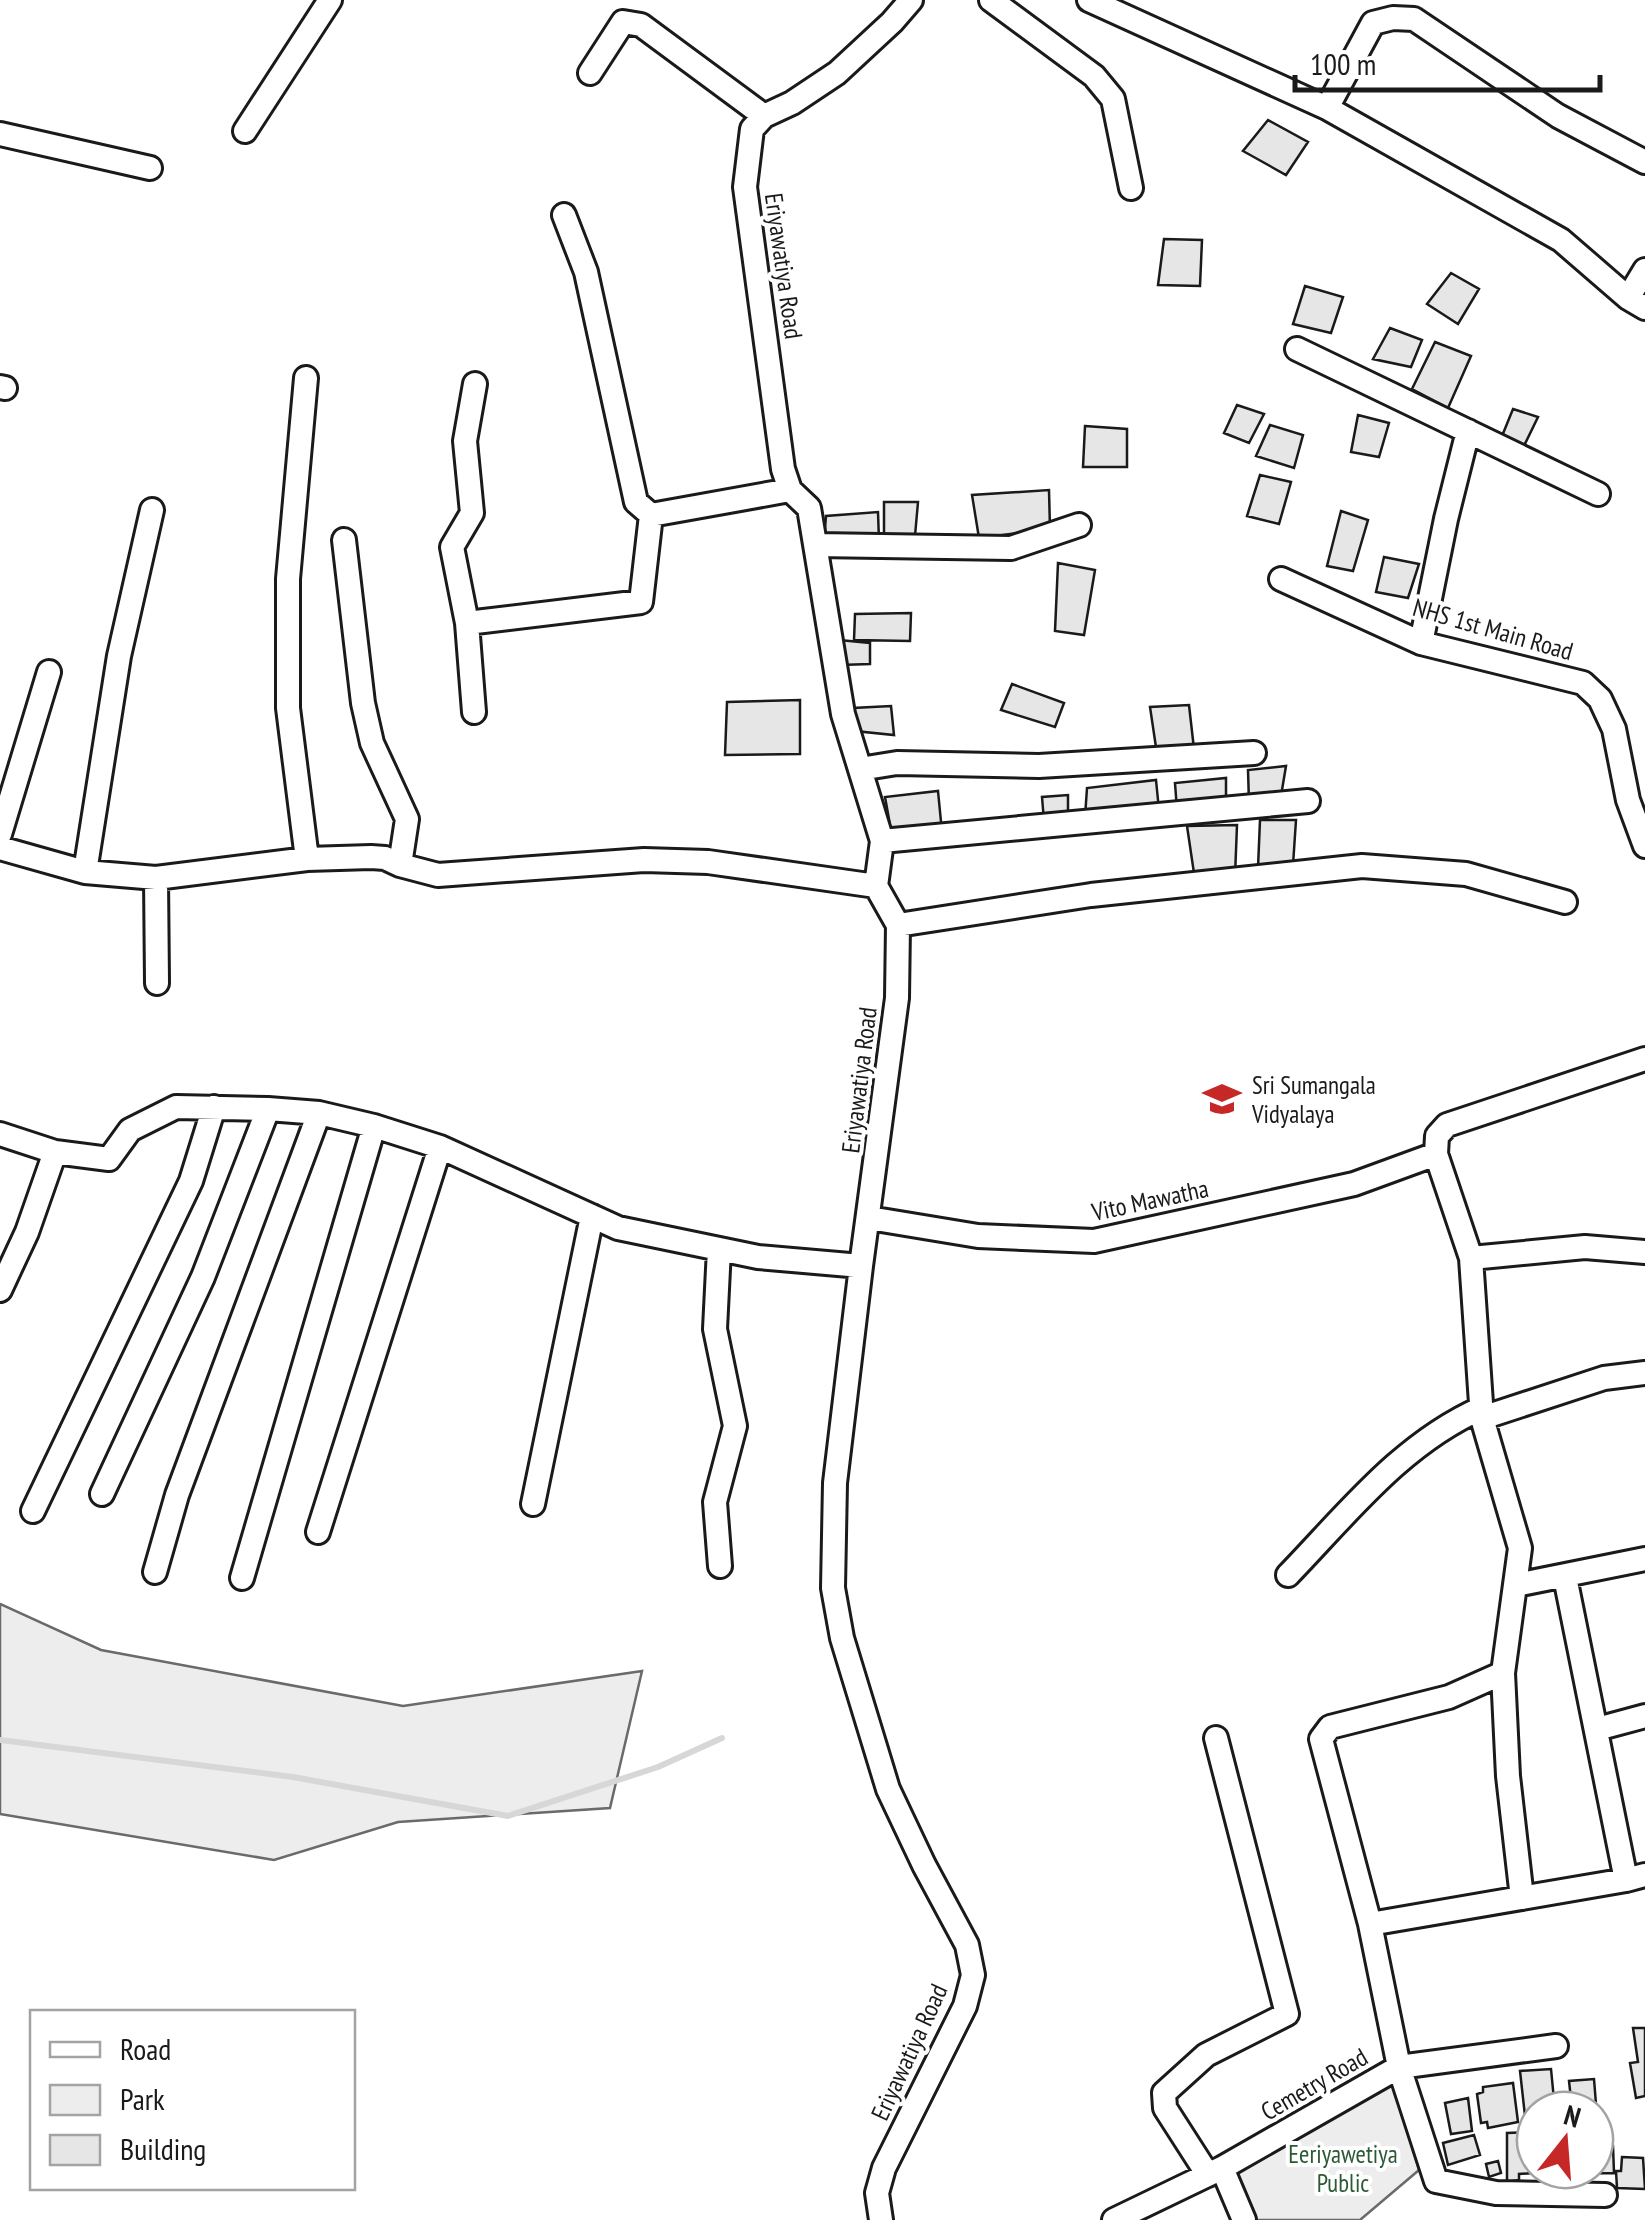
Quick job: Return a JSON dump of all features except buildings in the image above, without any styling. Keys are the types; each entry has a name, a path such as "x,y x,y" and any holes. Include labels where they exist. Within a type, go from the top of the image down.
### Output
{"street":[{"path":"245,131 330,0"},
{"path":"590,73 624,22 642,25 764,116 792,104 837,74 911,0"},
{"path":"991,0 1094,76 1112,100 1131,188"},
{"path":"1090,0 1328,108 1561,240 1637,303 1645,270"},
{"path":"1328,108 1373,23 1392,18 1414,19 1558,116 1645,162"},
{"name":"Eriyawatiya Road","path":"764,116 752,128 745,187 784,469 790,490 809,508 844,714 882,841 876,886"},
{"path":"0,134 150,168"},
{"path":"564,215 586,272 636,502 652,514 790,490"},
{"path":"1298,348 1598,494"},
{"path":"306,378 288,579 288,708 307,859"},
{"path":"474,712 467,623 452,547 472,513 465,440 475,384"},
{"path":"1421,643 1468,431"},
{"path":"85,872 119,656 152,510"},
{"path":"467,623 641,602 652,514"},
{"path":"816,545 1011,548 1079,525"},
{"path":"344,540 363,704 372,743 407,820 400,865"},
{"name":"NHS 1st Main Road","path":"1281,579 1421,643 1583,683 1600,699 1614,729 1628,800 1645,846"},
{"path":"0,834 49,672"},
{"path":"860,769 897,763 1039,766 1254,752"},
{"path":"882,841 1308,801"},
{"path":"0,848 85,872 156,878 307,859 371,856 438,875 644,860 692,862 876,886 898,925 1091,895 1362,866 1466,874 1564,902"},
{"path":"156,878 157,983"},
{"name":"Eriyawatiya Road","path":"881,2220 877,2193 884,2168 964,2006 973,1975 967,1945 888,1789 842,1638 833,1588 835,1483 897,998 898,925"},
{"path":"1522,1898 1508,1776 1503,1673 1520,1548 1482,1413 1472,1258 1436,1154 1436,1136 1447,1126 1645,1059"},
{"path":"0,1134 55,1152 109,1159 130,1130 176,1107 319,1112 440,1147 618,1228 758,1257 861,1266"},
{"path":"33,1512 191,1180 214,1107"},
{"path":"102,1494 203,1277 268,1109"},
{"path":"155,1572 176,1495 319,1112"},
{"path":"242,1578 374,1126"},
{"path":"318,1532 440,1147"},
{"path":"0,1290 27,1232 55,1152"},
{"name":"Vito Mawatha","path":"869,1218 978,1236 1094,1241 1354,1184 1436,1154"},
{"path":"532,1504 592,1216"},
{"path":"1472,1258 1585,1247 1645,1252"},
{"path":"719,1249 715,1329 735,1426 715,1502 720,1566"},
{"path":"1288,1575 1396,1462 1451,1421 1604,1378 1645,1373"},
{"path":"1516,1585 1645,1559"},
{"path":"1370,1924 1636,1878 1597,1729 1565,1577"},
{"path":"1503,1673 1448,1697 1330,1728 1321,1739 1370,1924 1399,2067 1436,2181 1496,2193 1605,2195"},
{"path":"1597,1729 1645,1716"},
{"path":"1216,1738 1287,2014 1206,2055 1164,2094 1165,2108 1215,2172 1244,2220"},
{"name":"Cemetry Road","path":"1114,2220 1215,2172 1399,2067 1556,2046"}],"green space":[{"path":"0,1604 101,1650 403,1706 642,1671 610,1808 398,1822 274,1860 0,1814"},
{"name":"Eeriyawetiya Public","path":"1392,2082 1419,2170 1360,2220 1255,2220 1233,2176"}],"waterway":[{"path":"0,1740 293,1777 508,1816 658,1767 722,1738"}],"place":[{"name":"Sri Sumangala Vidyalaya","path":"1222,1099"}]}
